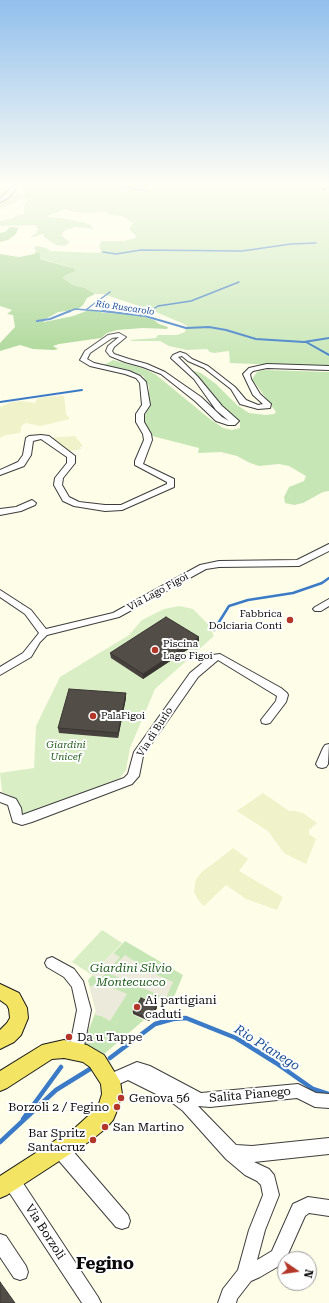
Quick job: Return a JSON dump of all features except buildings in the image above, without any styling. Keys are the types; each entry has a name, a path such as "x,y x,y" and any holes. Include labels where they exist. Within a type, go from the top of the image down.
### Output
{"main road":[{"path":"0,992 13,999 18,1008 19,1018 14,1029 0,1040"},
{"path":"0,1082 49,1052 64,1049 87,1054 97,1061 110,1081"},
{"name":"Via Borzoli","path":"6,1184 83,1134 98,1122 106,1113 112,1094 110,1081"}],"street":[{"path":"0,473 21,464 27,455 29,440 35,437 41,437 46,438 71,456 71,464 59,478 58,482 63,496 70,502 82,506 117,508 126,506 170,486 172,483 171,481 139,465 148,440 140,422 140,414 146,405 146,393 143,382 138,376 127,372 92,365 83,360 87,352 110,336 118,335 123,337 111,346 110,351 112,355 123,360 145,365 163,373 198,399 219,418 228,423 235,421 218,408 196,378 174,358 174,356 180,354 184,355 190,360 206,367 233,388 243,402 258,408 267,406 267,404 257,395 246,374 251,369 266,366 329,368"},
{"path":"0,512 18,509 32,503"},
{"name":"Via Lago Figoi","path":"44,634 116,614 203,567 219,564 298,563 329,547"},
{"path":"0,593 11,599 28,612 44,634 37,640 26,655 0,672"},
{"path":"318,609 329,602"},
{"name":"Via di Burlo","path":"0,796 12,802 17,819 22,820 128,781 133,776 138,755 194,675 216,657 220,657 283,695 281,702 266,720"},
{"path":"52,963 69,973 78,985 84,1010 76,1051"},
{"name":"Salita Pianego","path":"128,1072 137,1069 145,1071 201,1100 298,1091 315,1100 329,1101"},
{"path":"110,1081 128,1072 175,1096 188,1106 232,1153 251,1169 263,1175 268,1181 271,1195 257,1230 245,1274 229,1295 227,1303"},
{"path":"232,1153 252,1154 329,1146"},
{"path":"60,1149 122,1222"},
{"name":"Via Borzoli","path":"6,1184 92,1303"},
{"path":"245,1274 254,1271 278,1257 299,1210 308,1206 329,1208"},
{"path":"0,1242 20,1272"}],"green space":[{"path":"34,247 46,248 50,251 99,253 101,251 100,247 329,247 329,367 230,363 229,351 214,353 207,349 187,350 169,346 160,341 132,341 130,340 156,338 158,335 177,335 185,332 187,326 151,310 103,294 95,294 85,288 73,285 63,278 64,276 74,272 76,269 39,258 40,253 36,252"},
{"path":"36,252 40,253 40,259 76,269 74,272 64,276 63,278 73,285 85,288 95,294 87,298 83,305 77,310 58,312 44,320 44,322 73,316 89,310 105,313 135,314 154,320 159,324 168,327 167,329 143,328 117,330 107,333 101,338 59,344 53,346 58,349 54,350 33,349 20,345 0,351 0,343 15,327 13,315 7,314 12,310 0,306 0,254 19,257 34,254"},
{"path":"113,360 142,368 155,374 210,419 223,428 232,430 240,428 240,422 218,404 191,370 201,373 216,384 237,405 249,413 266,415 274,414 276,412 252,379 257,372 264,370 329,372 329,491 323,492 303,503 294,505 285,503 284,497 289,487 304,481 306,476 289,466 279,464 259,466 237,456 221,452 198,453 199,448 152,436 144,418 149,404 149,386 143,376 129,370 104,365"},
{"path":"64,396 66,414 70,419 40,426 26,423 22,425 20,433 6,435 0,438 0,407 12,402 20,401 35,403 37,399 44,397"},
{"path":"75,436 83,446 80,447 81,449 70,451 48,438"},
{"name":"Giardini Unicef","path":"179,606 193,609 208,624 214,636 155,689 130,748 126,770 120,778 27,816 21,812 11,796 2,792 0,773 34,768 36,726 60,677 129,635 142,620 164,609"},
{"path":"263,793 289,811 303,813 317,823 309,830 309,834 316,839 306,864 284,853 268,831 237,811"},
{"path":"233,848 248,859 239,871 283,897 277,910 246,899 226,885 204,906 199,901 194,892 196,879 203,871"},
{"path":"102,930 122,943 92,975 72,962"},
{"name":"Giardini Silvio Montecucco","path":"125,941 183,975 171,1004 153,997 149,1004 140,1000 132,1014 144,1020 103,1055 82,1047 96,1011 88,980"}],"shaded area":[{"path":"113,953 120,957 99,980 92,975"},
{"path":"125,955 153,973 173,982 166,998 108,973"},
{"path":"106,985 127,994 110,1021 101,1016 95,1015 96,1011 90,986"}],"waterway":[{"path":"103,252 116,254 141,250 242,251 271,247"},
{"path":"149,312 158,306 191,301 239,282"},
{"path":"87,309 110,292"},
{"name":"Rio Ruscarolo","path":"68,312 75,309 111,312"},
{"name":"Rio Ruscarolo","path":"37,321 50,319 70,311"},
{"name":"Rio Ruscarolo","path":"103,311 142,316"},
{"name":"Rio Ruscarolo","path":"142,316 150,311"},
{"name":"Rio Ruscarolo","path":"142,316 186,328 209,327 226,330 256,339 304,342 329,338"},
{"path":"306,342 329,355"},
{"path":"0,402 82,390"},
{"path":"214,630 229,606 248,600 293,593 322,583 329,578"},
{"name":"Rio Pianego","path":"110,1058 155,1024 173,1019 186,1018 236,1038 276,1063 313,1089 329,1094"},
{"path":"23,1119 61,1067"},
{"name":"Rio Pianego","path":"0,1142 56,1090 90,1069"}],"place":[{"name":"Fabbrica Dolciaria Conti","path":"290,620"},
{"name":"Piscina Lago Figoi","path":"155,650"},
{"name":"PalaFigoi","path":"93,716"},
{"name":"Ai partigiani caduti","path":"137,1007"},
{"name":"Da u Tappe","path":"69,1037"},
{"name":"Genova 56","path":"121,1098"},
{"name":"Borzoli 2 / Fegino","path":"117,1107"},
{"name":"San Martino","path":"105,1127"},
{"name":"Bar Spritz Santacruz","path":"93,1140"}],"district":[{"name":"Fegino","path":"105,1264"}]}
